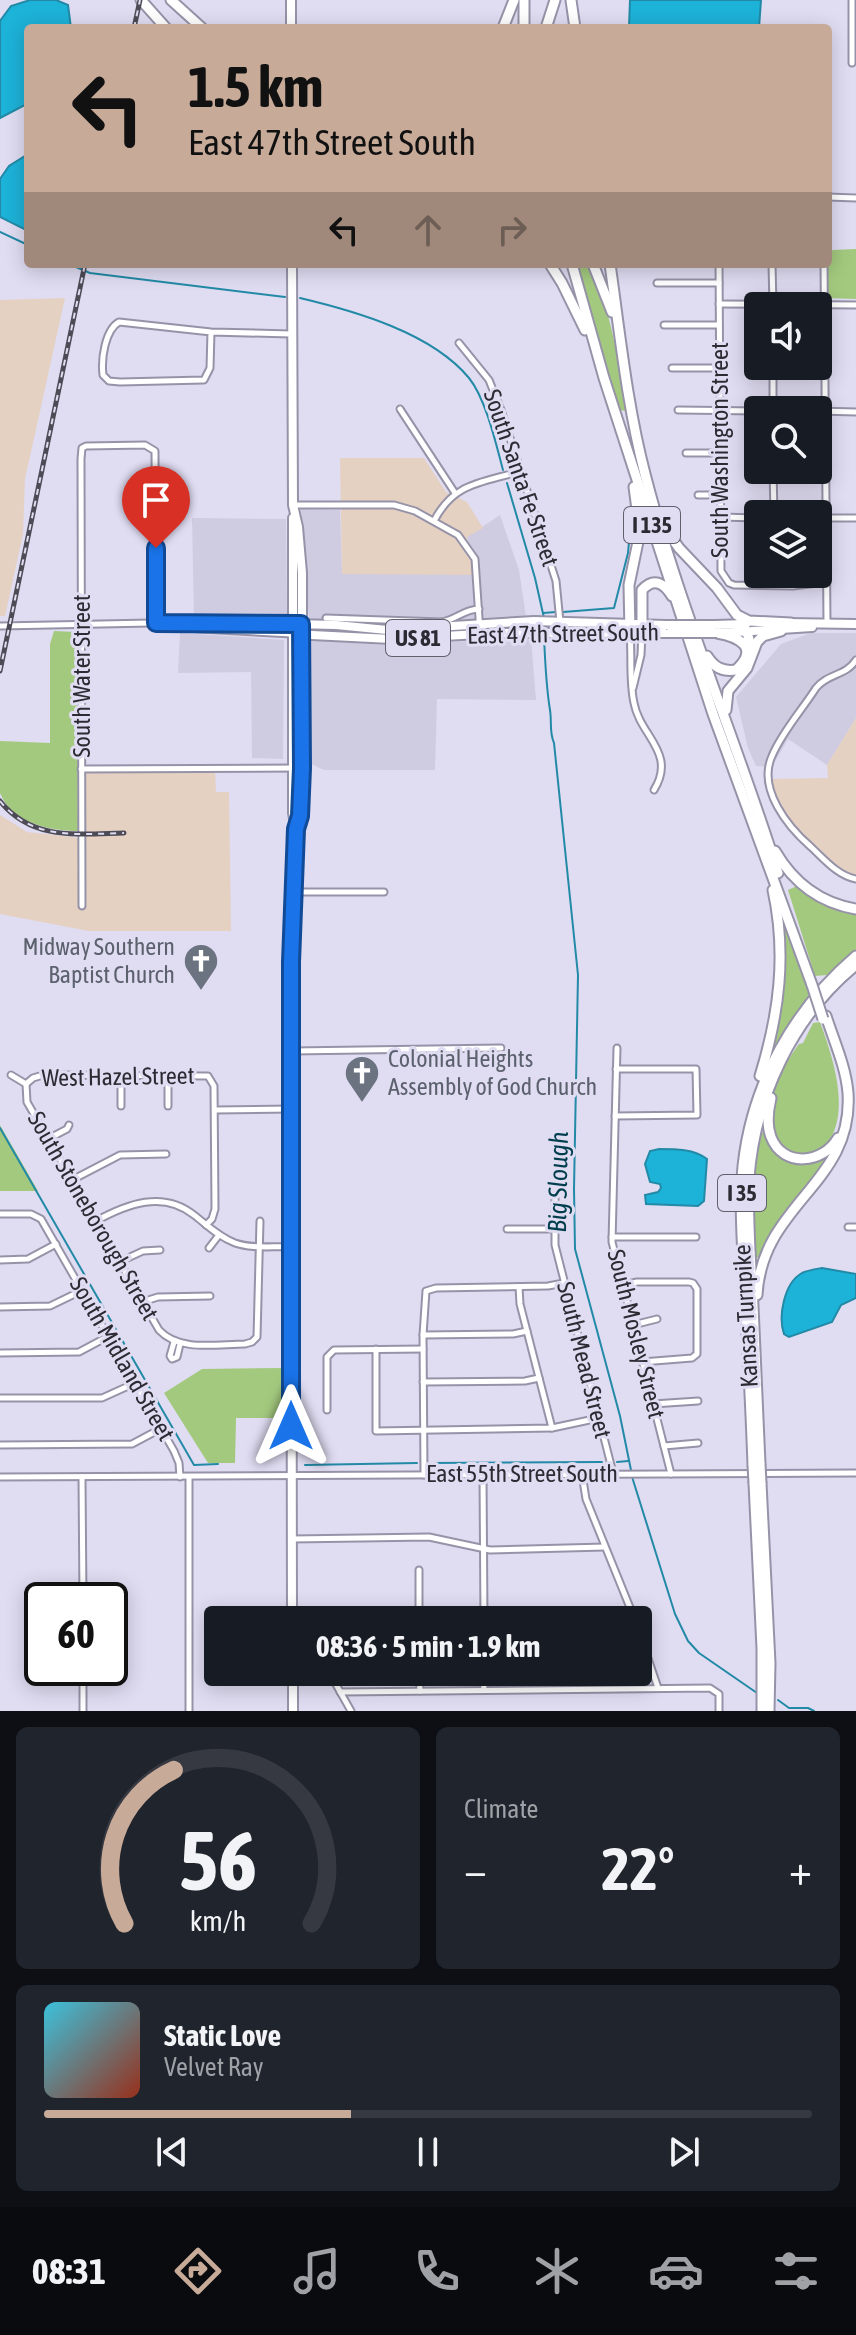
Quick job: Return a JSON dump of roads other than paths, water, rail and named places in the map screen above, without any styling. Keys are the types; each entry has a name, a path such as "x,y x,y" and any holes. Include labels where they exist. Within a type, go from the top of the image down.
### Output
{"highway":[{"path":"141,0 162,24"},
{"path":"171,0 198,24"},
{"path":"505,24 514,0"},
{"path":"524,0 524,24"},
{"path":"547,24 555,0"},
{"path":"571,0 574,24"},
{"path":"553,268 582,323 604,378"},
{"name":"I 135","path":"573,268 614,410 713,714 765,856"},
{"path":"594,268 619,335"},
{"name":"I 135","path":"611,268 640,454 651,495 767,838"},
{"path":"614,410 639,514 638,549 629,585 630,627"},
{"path":"651,495 664,525 679,548 717,588 737,615 749,621 791,623"},
{"path":"642,628 642,590 650,583 662,584 678,605"},
{"path":"743,628 752,651"},
{"path":"698,641 717,668 736,670 743,662 745,646 735,637 716,629"},
{"path":"737,755 725,698 747,668 752,651 763,636 781,631"},
{"path":"767,838 790,873 806,888 827,900 856,909"},
{"path":"767,838 844,1085 844,1118 838,1138 830,1150 817,1158 798,1159 785,1154 774,1144 769,1133 768,1114 775,1083 808,1016"},
{"path":"765,856 813,984"},
{"path":"748,1136 750,1111 776,1017 781,982 780,930 765,856"},
{"name":"Kansas Turnpike","path":"769,1711 770,1663 742,1212 748,1136 762,1088 785,1038 816,995 856,956"},
{"name":"Kansas Turnpike","path":"757,1464 749,1206 753,1150 760,1114 772,1080 808,1016 856,965"},
{"path":"755,1350 758,1286 766,1250 785,1219 835,1157 846,1123 848,1098 845,1077 824,1018"},
{"name":"Kansas Turnpike","path":"758,1483 762,1711"}],"main road":[{"path":"291,0 291,24"},
{"path":"292,268 298,768 293,813 296,829 292,892 292,1606"},
{"name":"East 47th Street South","path":"297,624 388,631 480,629 534,621 667,629 743,628 791,623 856,624"},
{"name":"East 47th Street South","path":"743,628 781,631 827,624"},
{"name":"East 47th Street South","path":"388,631 480,629 554,633 630,627"},
{"path":"297,635 384,636 388,631"},
{"path":"293,1686 293,1711"}],"street":[{"path":"852,0 852,63"},
{"path":"832,197 856,198"},
{"name":"South Washington Street","path":"719,268 720,565 729,583 744,584"},
{"path":"772,268 773,292"},
{"path":"824,268 825,292"},
{"path":"657,283 719,283"},
{"path":"719,304 744,305"},
{"path":"832,305 856,305"},
{"path":"211,332 210,368 206,379 197,382 109,381 102,369 110,330 116,323 211,332 292,334"},
{"path":"664,325 719,325"},
{"name":"South Santa Fe Street","path":"459,343 489,380 521,471 556,581 557,622"},
{"path":"672,368 719,368"},
{"path":"400,409 455,493"},
{"path":"678,410 744,411"},
{"path":"832,411 856,412"},
{"name":"South Water Street","path":"82,906 81,459 84,447 145,445 154,449 156,623"},
{"path":"686,453 720,453"},
{"path":"434,521 445,501 455,493 521,471"},
{"path":"698,495 720,495"},
{"path":"294,507 394,505 412,510 458,535 471,552 477,571 480,629"},
{"path":"720,517 744,518"},
{"path":"832,518 856,518"},
{"path":"826,588 827,624"},
{"path":"326,618 388,631 452,621 467,610 479,609"},
{"path":"0,626 156,623 183,628 297,635"},
{"name":"East 47th Street South","path":"156,623 297,624"},
{"path":"630,627 634,704 658,750 662,768 662,778 654,790"},
{"path":"633,689 641,655 642,628"},
{"path":"856,660 850,670 825,680 816,688 772,756 768,778 774,799 792,831 844,876 856,879"},
{"path":"81,769 298,768"},
{"path":"292,892 384,892"},
{"path":"291,1051 501,1048"},
{"name":"South Mosley Street","path":"617,1048 612,1237 671,1474"},
{"path":"615,1116 695,1115 696,1069 616,1069"},
{"name":"West Hazel Street","path":"26,1084 43,1075 203,1074 212,1079 215,1110"},
{"path":"11,1075 26,1084"},
{"path":"121,1075 121,1106"},
{"path":"168,1075 168,1106"},
{"name":"South Stoneborough Street","path":"26,1084 26,1101 142,1302 159,1330 177,1343 249,1343 257,1338 259,1246"},
{"path":"206,1225 214,1216 215,1209 215,1110 291,1109"},
{"path":"48,1139 69,1125"},
{"path":"72,1180 119,1155 166,1154"},
{"name":"South Mead Street","path":"555,1198 554,1229 564,1283 615,1474"},
{"path":"96,1221 128,1204 164,1202 186,1209 219,1235 239,1244 291,1247"},
{"name":"South Midland Street","path":"0,1214 37,1216 162,1428 178,1458 180,1477"},
{"path":"259,1246 260,1221"},
{"path":"848,1227 856,1227"},
{"path":"507,1229 554,1229"},
{"path":"209,1248 219,1235"},
{"path":"612,1237 696,1237"},
{"path":"0,1260 28,1259 56,1244"},
{"path":"119,1262 143,1251 160,1250"},
{"path":"623,1285 663,1282 694,1284 697,1289 697,1354 692,1358 642,1362"},
{"path":"424,1475 423,1335 426,1291 436,1288 564,1283"},
{"path":"519,1287 552,1428"},
{"path":"0,1307 50,1306 83,1290"},
{"path":"142,1302 158,1297 210,1296"},
{"path":"633,1325 657,1319"},
{"path":"423,1335 513,1334 527,1331"},
{"path":"0,1353 79,1352 109,1336"},
{"path":"327,1410 327,1362 331,1352 340,1349 423,1349"},
{"path":"376,1349 376,1431 552,1428 599,1418"},
{"path":"423,1382 525,1381 539,1378"},
{"path":"0,1398 102,1398 135,1382"},
{"path":"653,1404 698,1401"},
{"path":"0,1445 132,1444 162,1428"},
{"path":"664,1446 698,1443"},
{"name":"East 55th Street South","path":"0,1477 856,1473"},
{"name":"South Mead Street","path":"582,1474 583,1490 629,1606"},
{"path":"483,1475 484,1606"},
{"path":"82,1477 83,1582"},
{"path":"189,1477 189,1711"},
{"path":"291,1539 429,1537 483,1549 605,1547"},
{"path":"419,1570 419,1606"},
{"path":"652,1670 658,1688"},
{"path":"83,1686 83,1711"},
{"path":"337,1686 351,1711"},
{"path":"420,1686 420,1691"},
{"path":"484,1686 484,1690"},
{"path":"340,1692 710,1688 717,1692 719,1711"}],"water":[{"path":"30,0 56,0 68,5 70,24 24,24 24,106 0,118 0,21 11,6"},
{"path":"630,0 761,0 759,24 629,24"},
{"path":"24,157 24,229 0,217 0,179 9,166"},
{"path":"650,1151 691,1151 707,1159 704,1201 698,1206 646,1204 645,1195 658,1192 661,1188 660,1184 650,1182 645,1164"},
{"path":"822,1268 856,1274 856,1298 841,1305 832,1322 789,1337 782,1327 787,1292 802,1273"}],"waterway":[{"name":"Big Slough","path":"0,232 24,243"},
{"name":"Big Slough","path":"78,268 90,273 285,297"},
{"name":"Big Slough","path":"300,298 391,326 435,348 453,362 475,387 490,422 503,470"},
{"name":"Big Slough","path":"507,483 544,618"},
{"path":"563,612 614,608 628,553 632,508"},
{"path":"543,613 556,612"},
{"name":"Big Slough","path":"544,636 551,731 578,975 575,1249 620,1416 633,1480 675,1614 688,1641 699,1653 757,1693"},
{"path":"0,1128 194,1465 218,1464"},
{"path":"617,1462 628,1461"},
{"path":"429,1463 602,1462"},
{"path":"305,1465 417,1463"},
{"name":"Big Slough","path":"778,1700 789,1708 814,1711"}],"railway":[{"path":"135,24 140,0"},
{"path":"0,671 84,268"},
{"path":"0,801 26,823 41,829 73,834 124,833"}],"place":[{"name":"Midway Southern Baptist Church","path":"201,992"},
{"name":"Colonial Heights Assembly of God Church","path":"362,1104"}]}
